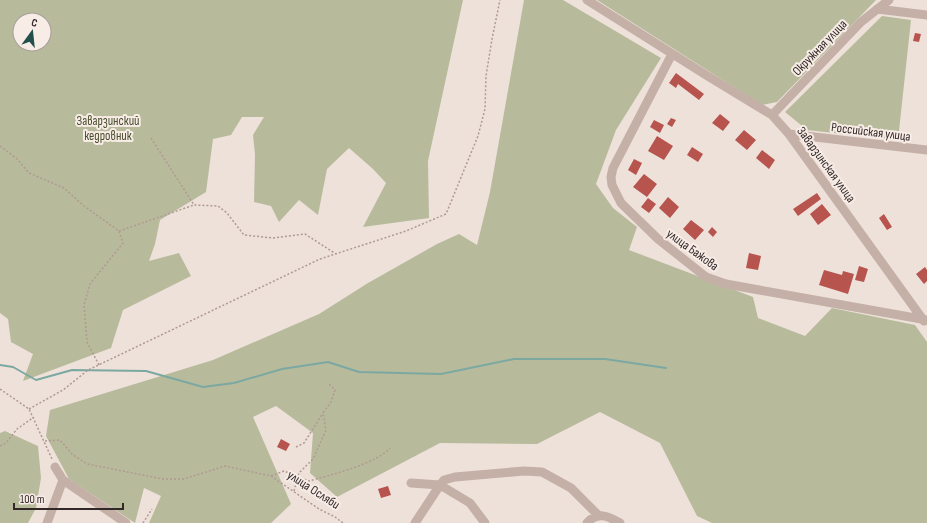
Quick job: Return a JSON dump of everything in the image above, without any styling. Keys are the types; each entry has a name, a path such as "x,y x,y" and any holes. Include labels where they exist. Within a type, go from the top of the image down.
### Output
{"street":[{"name":"Заварзинская улица","path":"587,0 772,115 789,134 926,322"},
{"name":"Окружная улица","path":"772,115 861,22 889,0"},
{"path":"877,9 927,15"},
{"name":"улица Бажова","path":"672,54 613,168 611,177 612,185 621,203 658,239 706,277 726,284 926,322"},
{"name":"Российская улица","path":"789,134 927,150"},
{"path":"55,466 63,480 126,523"},
{"path":"415,523 444,480 455,477 524,470 549,475 571,488 598,515"},
{"path":"47,523 63,480"},
{"path":"411,483 440,485 470,503 485,523"},
{"path":"587,523 593,517 598,515 609,517 620,523"}],"path":[{"path":"29,409 63,390 88,370 320,259 406,230 446,214 478,136 485,109 486,76 500,0"},
{"path":"151,138 194,205"},
{"path":"0,146 16,158 29,173 64,188 84,206 119,232 123,243 90,284 84,305 87,342 99,365"},
{"path":"119,232 194,205 218,206 227,213 244,235 272,238 305,234 336,254"},
{"path":"296,448 304,444 331,402 335,390 328,383"},
{"path":"0,389 29,409 45,441 55,466"},
{"path":"294,491 298,476 313,459 326,430 323,413"},
{"path":"0,446 6,443 17,429 34,417"},
{"path":"45,441 60,440 72,454 87,464 163,479 184,479 225,466 271,476 284,471 309,481 361,465 386,453 390,448"},
{"name":"улица Осляби","path":"271,476 343,523"},
{"path":"143,523 152,509"}],"green space":[{"name":"Заварзинский кедровник","path":"0,0 463,0 428,161 429,218 363,227 386,183 373,169 349,148 327,169 318,215 299,200 279,222 271,206 254,202 255,154 253,135 264,117 242,117 231,135 213,139 206,192 160,220 155,244 149,261 179,253 191,276 123,310 111,348 23,381 33,354 11,342 8,319 0,313"},
{"path":"524,0 563,0 661,58 616,130 596,184 613,208 637,227 629,250 753,297 758,318 805,336 832,308 915,325 927,342 927,523 712,523 697,516 660,443 600,412 537,444 440,443 337,497 310,473 313,433 276,406 253,417 291,504 271,523 149,523 161,496 144,488 135,523 69,479 46,436 50,410 213,360 319,314 368,283 437,244 459,234 477,245 490,192"},
{"path":"597,0 876,0 777,102 762,105"},
{"path":"882,16 911,20 898,140 807,130 785,112"},
{"path":"5,431 38,446 41,478 36,508 28,523 0,523 0,433"}],"building":[{"path":"915,33 921,34 919,42 913,41"},
{"path":"676,73 704,94 699,100 678,84 676,88 669,83"},
{"path":"720,114 730,122 723,131 712,123"},
{"path":"671,118 676,120 672,127 667,124"},
{"path":"654,120 664,125 660,133 650,127"},
{"path":"744,130 756,140 747,150 735,140"},
{"path":"657,136 673,146 664,160 648,151"},
{"path":"692,147 703,154 698,162 687,155"},
{"path":"762,150 775,160 769,169 756,158"},
{"path":"634,159 642,163 636,175 628,170"},
{"path":"644,174 657,184 647,197 633,187"},
{"path":"817,193 821,199 798,216 793,209"},
{"path":"668,197 679,207 670,218 659,208"},
{"path":"648,198 656,204 649,213 641,207"},
{"path":"822,204 831,215 818,225 810,214"},
{"path":"884,214 892,227 887,230 879,218"},
{"path":"691,220 704,230 695,240 683,229"},
{"path":"712,227 717,232 713,237 708,232"},
{"path":"749,253 761,256 758,270 746,268"},
{"path":"859,266 868,269 864,282 855,280"},
{"path":"925,267 927,270 927,281 924,284 916,274"},
{"path":"824,270 842,275 843,271 854,274 848,294 819,285"},
{"path":"281,439 290,444 286,451 277,447"},
{"path":"388,486 391,495 381,498 378,489"}],"waterway":[{"path":"0,365 13,367 36,380 72,370 146,371 203,387 234,383 282,369 328,362 359,372 441,374 514,359 605,359 666,368"}]}
